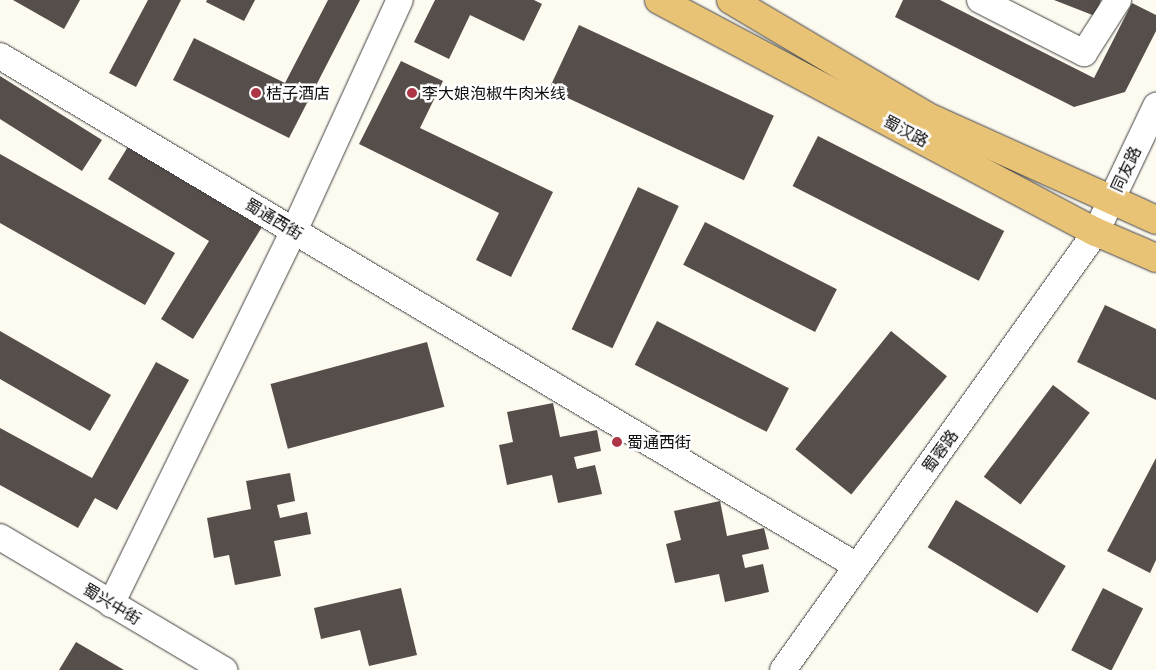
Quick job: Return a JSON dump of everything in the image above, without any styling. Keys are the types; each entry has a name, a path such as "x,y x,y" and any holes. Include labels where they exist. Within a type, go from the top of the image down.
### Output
{"main road":[{"name":"蜀汉路","path":"659,0 1096,232 1156,258"},
{"name":"蜀汉路","path":"731,0 926,116 1156,220"}],"street":[{"path":"111,604 294,231 400,0"},
{"path":"980,0 1084,53 1118,0"},
{"name":"蜀通西街","path":"0,56 857,566"},
{"name":"同友路","path":"1096,232 1156,106"},
{"name":"蜀蓉路","path":"784,670 1096,232"},
{"name":"蜀兴中街","path":"0,537 224,670"}],"building":[{"path":"13,0 80,0 64,29"},
{"path":"148,0 181,0 136,87 109,73"},
{"path":"207,0 255,0 244,21 206,2"},
{"path":"328,0 360,0 289,138 173,80 194,38 285,83"},
{"path":"435,0 534,0 542,4 524,41 470,15 449,59 414,42"},
{"path":"903,0 940,0 1094,78 1132,3 1156,15 1156,31 1125,92 1074,107 895,17"},
{"path":"1054,0 1101,0 1095,16"},
{"path":"579,25 774,116 744,180 549,89"},
{"path":"401,61 443,81 420,128 553,192 511,277 476,260 499,213 359,144"},
{"path":"0,76 102,140 82,171 0,119"},
{"path":"818,136 1004,231 979,281 793,186"},
{"path":"129,145 262,227 193,339 161,319 209,241 108,179"},
{"path":"0,154 175,253 145,305 0,223"},
{"path":"638,187 679,206 612,348 572,329"},
{"path":"705,222 837,289 815,332 683,265"},
{"path":"1105,305 1156,329 1156,400 1077,362"},
{"path":"657,321 789,388 767,432 635,365"},
{"path":"0,331 111,395 90,431 0,379"},
{"path":"891,331 947,376 851,494 795,449"},
{"path":"427,342 444,407 288,449 271,384"},
{"path":"156,362 189,380 117,510 95,498 78,528 0,485 0,428 92,478"},
{"path":"1053,385 1090,413 1021,505 984,477"},
{"path":"553,403 560,437 597,430 601,451 574,457 577,469 595,465 602,494 558,503 552,475 507,485 499,445 513,442 507,412"},
{"path":"1156,458 1156,560 1150,573 1107,551"},
{"path":"290,473 295,501 277,505 280,518 307,512 311,534 274,541 281,576 235,585 229,555 214,558 207,518 251,509 246,481"},
{"path":"956,500 1066,566 1037,613 928,547"},
{"path":"720,501 727,536 764,528 769,549 742,555 745,568 763,564 769,592 725,602 719,574 675,583 666,544 681,540 674,511"},
{"path":"401,588 417,655 369,666 360,630 321,639 314,608"},
{"path":"1103,588 1143,608 1112,670 1071,650"},
{"path":"76,642 124,670 59,670"}],"place":[{"name":"桔子酒店","path":"256,93"},
{"name":"李大娘泡椒牛肉米线","path":"412,93"},
{"name":"蜀通西街","path":"617,442"}]}
